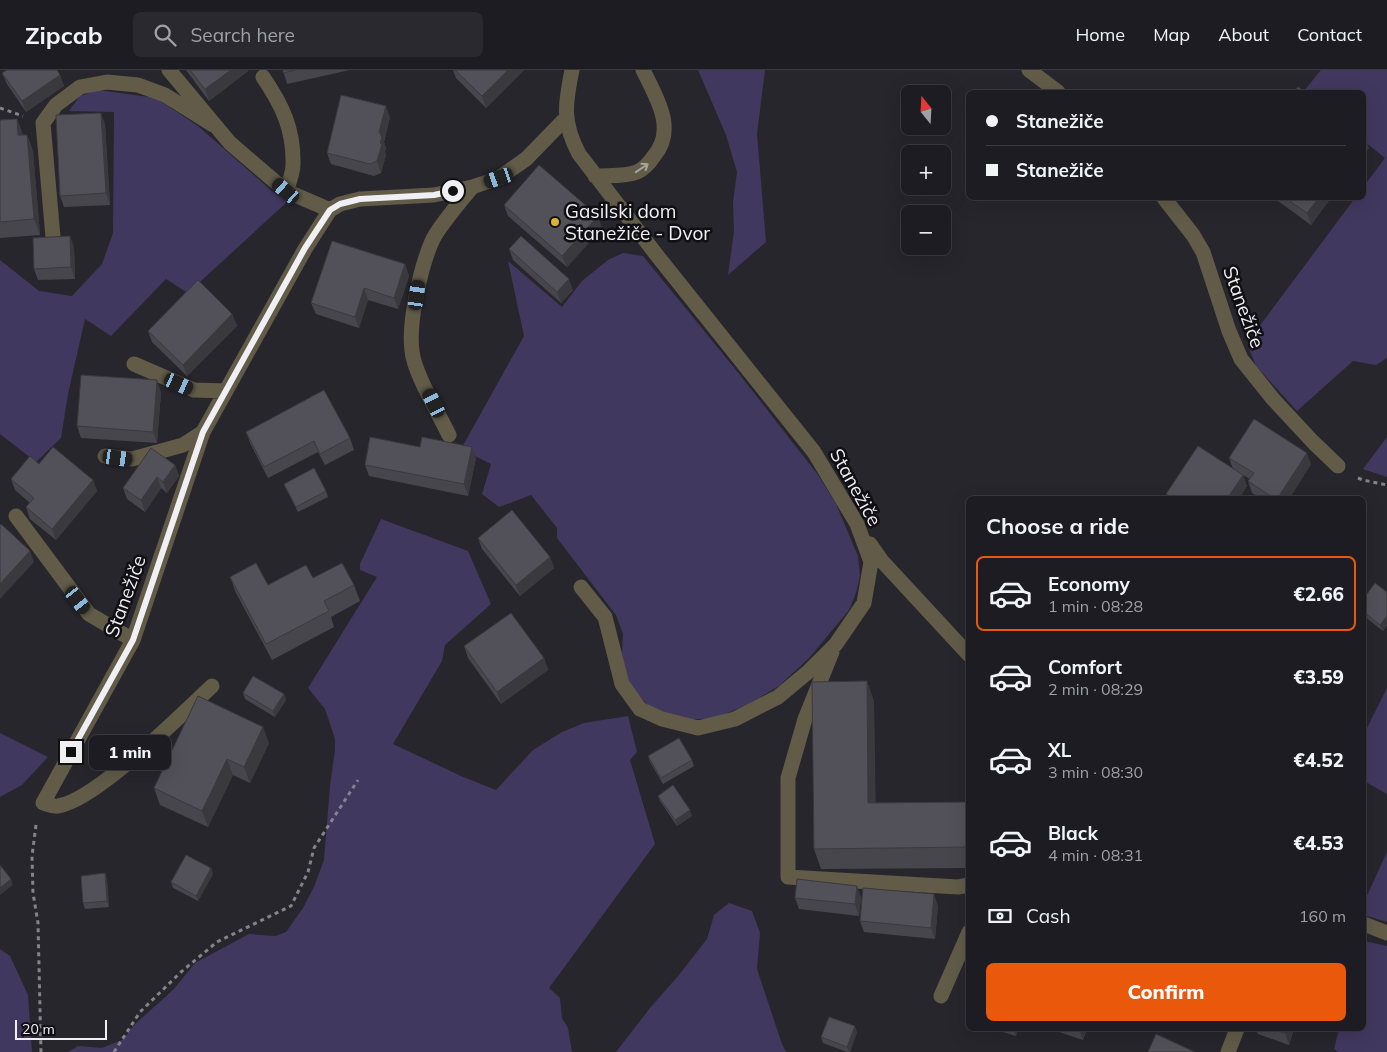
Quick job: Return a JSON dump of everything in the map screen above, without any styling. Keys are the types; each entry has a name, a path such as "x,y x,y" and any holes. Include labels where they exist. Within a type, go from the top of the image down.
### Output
{"street":[{"path":"168,70 230,143 286,191 330,210 340,204 360,199 434,195 472,187 499,178 526,159 566,118"},
{"name":"Stanežiče","path":"572,70 566,102 566,118 572,141 579,154 814,452 857,524 871,562 864,603 836,644 808,672 778,698 735,720 698,728 662,719 640,709 622,684 605,617 581,587"},
{"path":"595,176 625,175 638,172 649,163 663,142 664,116 643,70"},
{"path":"1029,70 1055,90"},
{"path":"262,77 279,102 288,124 293,166 286,191"},
{"path":"53,238 43,123 56,105 80,87 107,82 138,84 165,95 213,125"},
{"path":"449,435 418,371 412,352 412,327 419,279 434,238 472,187"},
{"name":"Stanežiče","path":"1166,200 1193,235 1203,252 1240,359 1273,399 1338,466"},
{"name":"Stanežiče","path":"43,803 133,640 203,432 305,248 330,210"},
{"path":"134,364 194,390 226,391"},
{"path":"105,456 132,459 183,445 203,432"},
{"path":"16,516 89,614 133,640"},
{"path":"857,524 882,561 966,652"},
{"path":"836,644 804,720 788,778 788,877 958,887 966,886"},
{"path":"43,803 57,806 80,798 146,746 212,686"},
{"path":"1366,925 1387,933"},
{"path":"941,996 966,939"},
{"path":"1228,1052 1236,1031"}],"path":[{"path":"1338,466 1363,480 1387,485"},
{"path":"114,1052 118,1050 140,1012 181,972 217,942 291,906 308,872 314,848 358,780"},
{"path":"41,1052 38,923 32,893 32,856 37,822 43,803"}],"shaded area":[{"path":"698,70 765,70 757,134 766,242 728,275 734,231 733,202 737,172 726,135"},
{"path":"1321,70 1387,70 1387,358 1376,365 1353,361 1297,411 1256,366 1247,343 1354,200 1366,200 1366,183 1385,158 1366,143 1366,90 1305,90"},
{"path":"98,90 156,98 198,126 273,192 288,201 188,293 166,279 111,336 85,319 68,394 61,438 36,462 0,434 0,260 39,291 72,296 102,264 113,233 114,112 69,111 80,96"},
{"path":"623,253 643,256 818,475 836,504 858,556 860,576 849,610 810,657 779,686 747,705 715,718 685,720 661,713 647,704 631,686 625,672 622,653 623,634 616,615 557,538 557,528 531,495 499,507 482,494 491,464 461,449 524,336 508,261 562,307 582,281 608,260"},
{"path":"1387,437 1387,477 1363,469"},
{"path":"381,519 468,551 491,604 445,645 442,661 393,744 496,790 533,750 562,732 584,723 628,716 637,752 630,760 655,844 549,988 560,998 562,1018 568,1028 572,1052 68,1052 78,1046 102,1048 124,1039 133,1026 174,989 195,963 249,934 275,936 286,932 303,908 314,887 324,860 335,750 335,739 325,709 308,688 377,577 360,570 360,564"},
{"path":"1387,688 1387,794 1366,782 1366,730"},
{"path":"0,733 48,757 22,785 0,797"},
{"path":"1387,852 1387,922 1366,916 1366,898"},
{"path":"729,903 752,911 760,933 757,969 786,1052 616,1052 707,939 714,915"},
{"path":"1366,941 1387,946 1387,1052 1338,1052 1334,1049 1338,1031 1366,1031"},
{"path":"0,949 10,956 28,995 32,1052 0,1052"}],"building":[{"path":"7,70 57,70 60,75 22,101 2,73"},
{"path":"190,70 231,70 205,89"},
{"path":"283,70 295,70 283,73"},
{"path":"455,70 508,70 482,96"},
{"path":"341,95 386,106 379,132 382,137 380,143 382,144 377,161 370,164 327,153"},
{"path":"101,113 106,193 60,196 56,115"},
{"path":"17,119 18,135 27,135 34,219 0,222 0,120"},
{"name":"Gasilski dom Stanežiče - Dvor","path":"539,165 598,216 562,256 504,205"},
{"path":"1288,200 1317,200 1307,213"},
{"path":"70,236 71,267 34,269 33,238"},
{"path":"521,236 569,279 557,292 509,249"},
{"path":"332,241 405,264 394,298 364,288 355,317 311,303"},
{"path":"198,280 232,314 183,365 148,331"},
{"path":"81,375 157,380 153,432 77,426"},
{"path":"324,390 350,438 320,454 314,441 264,467 246,432"},
{"path":"1254,419 1307,453 1279,496 1270,496 1248,481 1254,473 1229,458"},
{"path":"370,437 420,447 422,437 472,447 464,484 365,465"},
{"path":"1198,446 1243,475 1229,496 1169,496 1166,494"},
{"path":"53,447 93,480 52,529 26,507 34,498 11,479 30,456 39,464"},
{"path":"151,448 175,465 163,482 157,477 141,500 123,488"},
{"path":"314,468 326,491 296,507 284,484"},
{"path":"512,510 550,557 516,585 478,538"},
{"path":"0,525 30,551 0,584"},
{"path":"256,563 268,585 306,565 313,578 342,563 354,585 324,601 329,611 266,644 230,577"},
{"path":"1375,583 1387,592 1387,616 1380,625 1366,614 1366,595"},
{"path":"511,613 544,658 497,692 464,646"},
{"path":"253,676 284,694 273,711 243,693"},
{"path":"867,681 868,803 966,802 966,847 814,849 812,682"},
{"path":"198,696 263,727 244,767 227,759 202,811 154,788"},
{"path":"679,738 692,760 661,778 648,756"},
{"path":"673,785 690,810 675,820 658,796"},
{"path":"186,855 211,868 196,896 171,882"},
{"path":"0,865 11,879 0,888"},
{"path":"105,873 107,901 83,903 81,876"},
{"path":"797,879 857,886 855,904 795,898"},
{"path":"863,888 934,894 931,928 860,921"},
{"path":"829,1017 855,1026 847,1047 821,1037"},
{"path":"1156,1034 1195,1052 1148,1052"}],"place":[{"name":"Gasilski dom Stanežiče - Dvor","path":"555,222"}],"route":[{"path":"71,752 133,640 203,432 305,248 330,210 340,204 360,199 434,195 453,191"}]}
